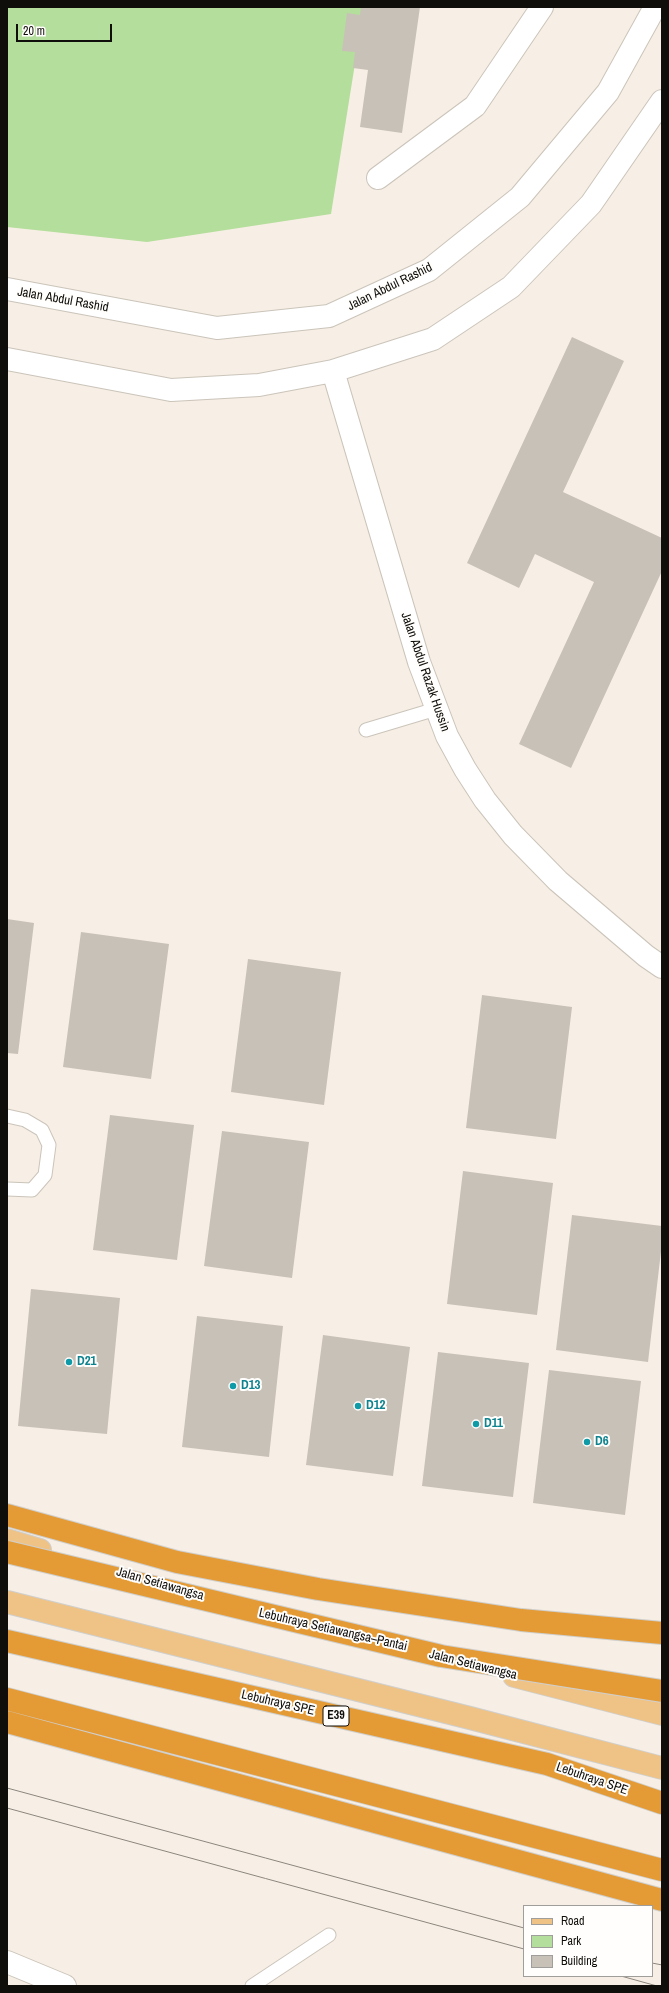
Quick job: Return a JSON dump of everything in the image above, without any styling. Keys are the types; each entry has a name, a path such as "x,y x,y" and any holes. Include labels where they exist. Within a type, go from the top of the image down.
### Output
{"highway":[{"path":"7,1516 176,1562 318,1589 521,1620 662,1633"},
{"name":"Lebuhraya Setiawangsa–Pantai","path":"7,1552 441,1656 662,1691"},
{"name":"Lebuhraya SPE","path":"7,1641 547,1764 662,1803"},
{"path":"7,1699 662,1870"},
{"path":"7,1722 662,1900"},
{"path":"595,1882 650,1905"}],"main road":[{"name":"Jalan Setiawangsa","path":"7,1540 236,1606 486,1668 662,1714"},
{"path":"7,1602 470,1718 662,1768"}],"street":[{"path":"378,178 475,106 542,7"},
{"name":"Jalan Abdul Rashid","path":"7,289 217,328 329,316 429,270 520,198 608,92 654,7"},
{"path":"7,359 171,390 259,385 333,371 433,339 511,287 591,204 662,101"},
{"name":"Jalan Abdul Razak Hussin","path":"333,371 419,662 447,736 465,769 485,800 513,834 558,881 646,956 662,967"},
{"path":"7,1962 65,1986"}],"lane":[{"path":"366,730 436,709"},
{"path":"7,1116 25,1120 42,1130 49,1144 45,1175 32,1190 7,1189"},
{"path":"252,1986 329,1935"}],"green space":[{"path":"7,7 364,7 331,214 147,242 7,227"}],"building":[{"path":"361,7 420,7 402,133 360,127 368,70 353,68 355,52 342,51 347,13 360,15"},
{"path":"572,337 624,361 563,492 662,538 662,571 571,768 519,744 594,582 535,554 519,588 467,563"},
{"path":"7,919 34,923 18,1054 7,1053"},
{"path":"81,932 169,944 151,1079 63,1067"},
{"path":"248,959 341,972 324,1105 231,1092"},
{"path":"482,995 572,1007 556,1139 466,1128"},
{"path":"110,1115 194,1125 177,1260 93,1250"},
{"path":"222,1131 309,1142 292,1278 204,1266"},
{"path":"463,1171 553,1183 537,1315 447,1304"},
{"path":"572,1215 662,1226 662,1243 648,1362 556,1350"},
{"name":"D21","path":"31,1289 120,1298 107,1434 18,1426"},
{"name":"D13","path":"197,1316 283,1326 269,1457 182,1447"},
{"name":"D12","path":"323,1335 410,1347 393,1476 306,1465"},
{"name":"D11","path":"438,1352 529,1363 513,1497 422,1486"},
{"name":"D6","path":"549,1370 641,1381 625,1515 533,1503"}],"tram line":[{"path":"7,1788 523,1928"},
{"path":"7,1808 523,1949"},
{"path":"653,1963 662,1965"},
{"path":"625,1977 657,1986"}],"place":[{"name":"D21","path":"69,1362"},
{"name":"D13","path":"233,1386"},
{"name":"D12","path":"358,1406"},
{"name":"D11","path":"476,1424"},
{"name":"D6","path":"587,1442"}]}
